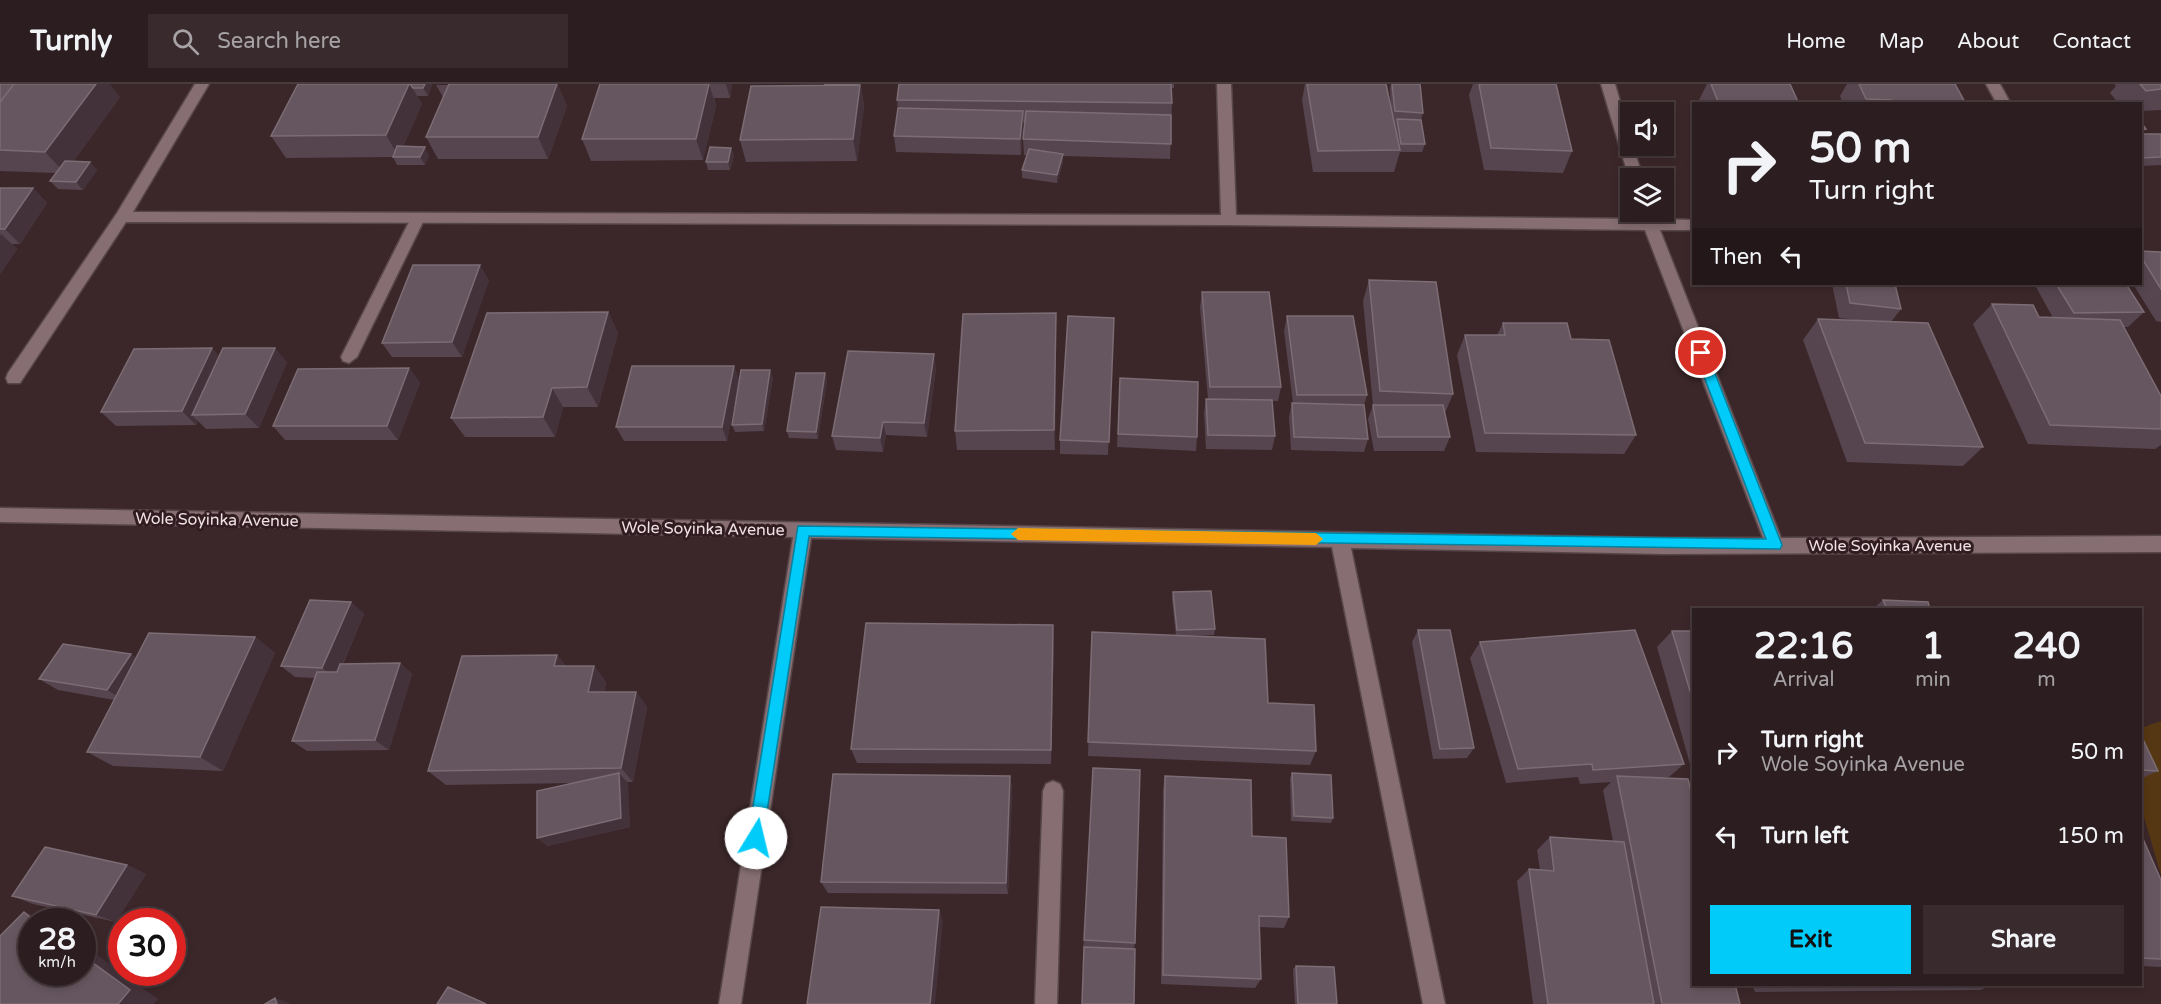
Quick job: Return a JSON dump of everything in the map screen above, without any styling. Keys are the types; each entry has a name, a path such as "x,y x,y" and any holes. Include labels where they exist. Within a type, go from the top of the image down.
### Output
{"street":[{"path":"14,378 122,217 202,84"},
{"path":"1224,84 1229,220"},
{"path":"1608,84 1633,168"},
{"path":"1993,84 2003,102"},
{"path":"122,217 1229,220 1620,218"},
{"path":"349,357 418,218"},
{"path":"1651,222 1775,545"},
{"path":"1674,222 1692,225"},
{"name":"Wole Soyinka Avenue","path":"0,515 1340,540 1775,545 2161,544"},
{"path":"730,1004 803,530"},
{"path":"1340,540 1434,1004"},
{"path":"1046,1004 1053,791"}],"shaded area":[{"path":"2161,721 2161,875 2142,810 2142,728"}],"building":[{"path":"0,84 14,84 0,102"},
{"path":"14,84 96,84 45,152 0,150 0,102"},
{"path":"298,84 409,84 386,135 271,136"},
{"path":"410,84 425,84 423,88 413,88"},
{"path":"449,84 557,84 538,137 426,137"},
{"path":"600,84 709,84 696,139 582,139"},
{"path":"899,84 1171,84 1172,103 897,100"},
{"path":"1307,84 1386,84 1400,150 1318,151"},
{"path":"1392,84 1420,84 1423,113 1395,111"},
{"path":"1479,84 1556,84 1572,151 1491,148"},
{"path":"1711,84 1790,84 1798,102 1718,102"},
{"path":"1859,84 1955,84 1965,102 1893,102 1892,100 1866,99"},
{"path":"2140,84 2161,84 2161,89 2146,91"},
{"path":"860,85 853,139 740,140 751,86"},
{"path":"898,108 1023,111 1020,139 894,136"},
{"path":"1026,111 1171,115 1171,144 1023,139"},
{"path":"1397,119 1421,120 1425,144 1401,144"},
{"path":"2142,134 2161,134 2161,157 2142,158"},
{"path":"397,146 425,147 420,157 393,157"},
{"path":"710,147 731,148 728,162 706,162"},
{"path":"1029,149 1063,154 1057,175 1022,170"},
{"path":"65,161 90,162 76,182 50,181"},
{"path":"0,188 33,188 5,229 0,229"},
{"path":"2142,251 2161,252 2161,289 2142,258"},
{"path":"413,265 480,265 452,342 382,343"},
{"path":"1369,280 1436,282 1453,394 1380,391"},
{"path":"1846,285 1895,285 1901,309 1850,303"},
{"path":"2057,285 2127,285 2144,312 2074,313"},
{"path":"1202,292 1269,292 1281,387 1210,387"},
{"path":"1992,304 2033,305 2039,317 2120,320 2161,396 2161,429 2050,425"},
{"path":"608,312 587,387 552,388 543,417 451,418 487,313"},
{"path":"1056,313 1054,430 955,431 963,314"},
{"path":"1068,316 1114,318 1109,442 1060,440"},
{"path":"1287,316 1353,316 1367,395 1297,395"},
{"path":"1818,319 1928,323 1983,447 1865,443"},
{"path":"1503,323 1567,323 1571,339 1609,340 1636,435 1485,433 1465,335 1505,335"},
{"path":"212,348 182,411 101,412 134,349"},
{"path":"223,348 275,348 245,414 192,415"},
{"path":"848,351 934,354 924,423 883,422 880,438 832,436"},
{"path":"632,366 734,366 722,427 616,427"},
{"path":"409,368 387,426 273,426 298,369"},
{"path":"741,370 770,370 762,424 732,425"},
{"path":"796,373 825,373 816,432 787,431"},
{"path":"1120,378 1198,382 1197,437 1118,434"},
{"path":"1206,399 1272,400 1275,436 1208,435"},
{"path":"1292,403 1364,405 1368,439 1294,437"},
{"path":"1373,405 1443,405 1450,437 1378,437"},
{"path":"1211,591 1215,629 1177,630 1173,592"},
{"path":"310,600 351,602 322,668 281,666"},
{"path":"1883,600 1928,602 1930,608 1887,608"},
{"path":"866,623 1053,625 1051,750 851,749"},
{"path":"1418,630 1450,630 1474,748 1440,749"},
{"path":"1635,630 1684,764 1593,770 1592,764 1518,769 1480,642"},
{"path":"1672,631 1692,631 1692,697"},
{"path":"1092,632 1265,639 1268,703 1314,705 1316,751 1088,742"},
{"path":"149,633 255,637 200,757 87,752"},
{"path":"63,644 131,654 107,690 39,679"},
{"path":"557,655 554,666 594,666 588,692 636,692 621,768 428,771 462,656"},
{"path":"400,663 375,740 292,741 317,672 337,672 340,664"},
{"path":"2142,737 2158,771 2142,770"},
{"path":"1093,768 1140,770 1135,943 1084,940"},
{"path":"619,773 621,818 537,838 537,791"},
{"path":"1292,773 1331,775 1333,818 1294,816"},
{"path":"833,774 1010,776 1006,883 821,882"},
{"path":"1165,776 1251,780 1252,836 1286,838 1289,917 1259,916 1261,979 1163,975"},
{"path":"1617,776 1688,779 1692,796 1692,986 1736,986 1740,1004 1662,1004"},
{"path":"1550,837 1624,842 1654,1004 1548,1004 1529,869 1554,871"},
{"path":"2142,837 2161,880 2161,959 2142,958"},
{"path":"45,847 127,865 96,915 96,908 65,908 12,896"},
{"path":"821,907 939,910 930,1004 807,1004"},
{"path":"18,918 18,986 96,986 96,965 108,974 108,986 125,986 130,990 118,1004 0,1004 0,936"},
{"path":"1084,947 1135,949 1134,1004 1082,1004"},
{"path":"1296,966 1334,967 1337,1004 1298,1004"},
{"path":"448,987 486,1004 437,1004"},
{"path":"275,998 277,1004 265,1004"}],"slow traffic":[{"path":"1018,534 1316,539"}],"route":[{"path":"756,838 803,530 1664,546 1775,545 1701,353"}]}
